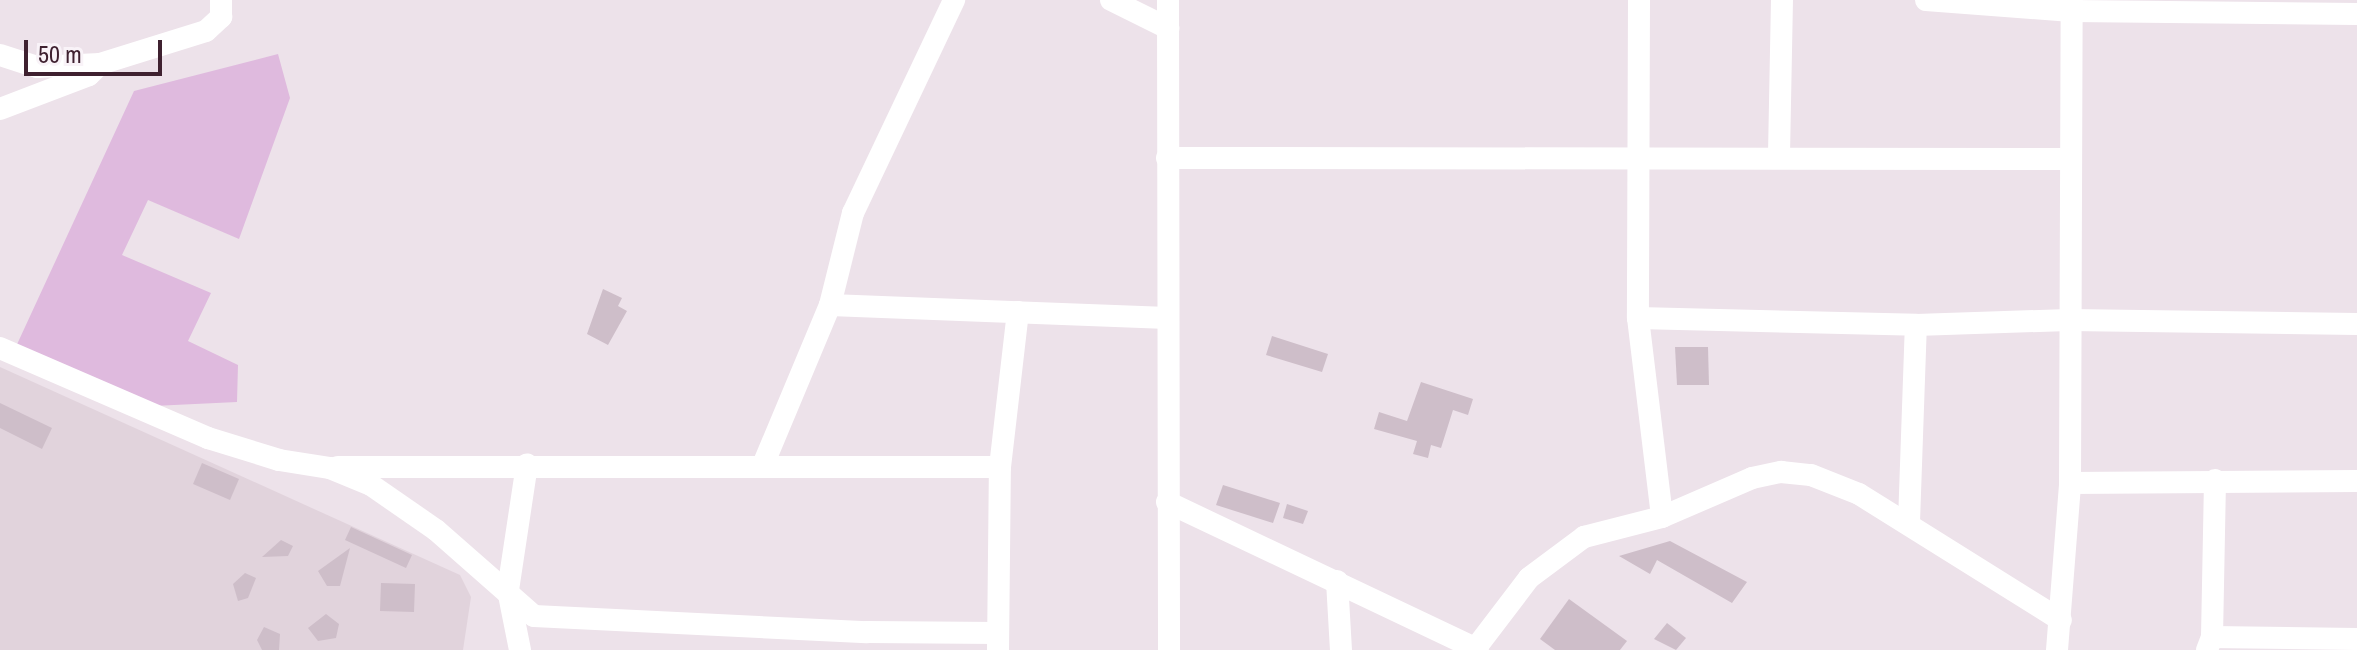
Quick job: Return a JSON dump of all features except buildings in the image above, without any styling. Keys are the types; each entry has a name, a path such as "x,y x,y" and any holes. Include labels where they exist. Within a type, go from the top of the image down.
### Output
{"street":[{"path":"0,55 37,67 100,64 206,31 221,17 221,0"},
{"path":"763,465 830,305 853,213 954,0"},
{"path":"1111,0 1168,28"},
{"path":"1168,0 1169,650"},
{"path":"1639,0 1635,156 1638,318 1662,517"},
{"path":"1779,155 1782,0"},
{"path":"1926,0 2072,6 2212,6 2357,14"},
{"path":"2057,650 2070,483 2068,159 2072,6"},
{"path":"0,109 89,75 100,64"},
{"path":"1167,158 1779,155 2068,159"},
{"path":"830,305 1168,318"},
{"path":"330,468 371,485 407,508 508,590 534,616 867,641 998,641 1000,467 1018,312"},
{"path":"1638,318 1916,325 2069,320 2357,324"},
{"path":"1909,522 1916,325"},
{"path":"0,348 208,438 279,460 330,468 527,464 1000,467"},
{"path":"520,650 508,590 527,464"},
{"path":"1167,502 1476,649 1529,578 1584,537 1662,517 1752,478 1781,472 1811,475 1847,489 1909,522 2061,620"},
{"path":"2215,480 2210,644 2357,639"},
{"path":"2070,483 2357,481"},
{"path":"1337,581 1341,650"}],"shaded area":[{"path":"278,54 290,98 239,239 148,200 122,255 211,293 188,341 238,365 237,402 132,407 13,353 134,91"},
{"path":"0,367 460,575 471,597 463,650 0,650"}]}
